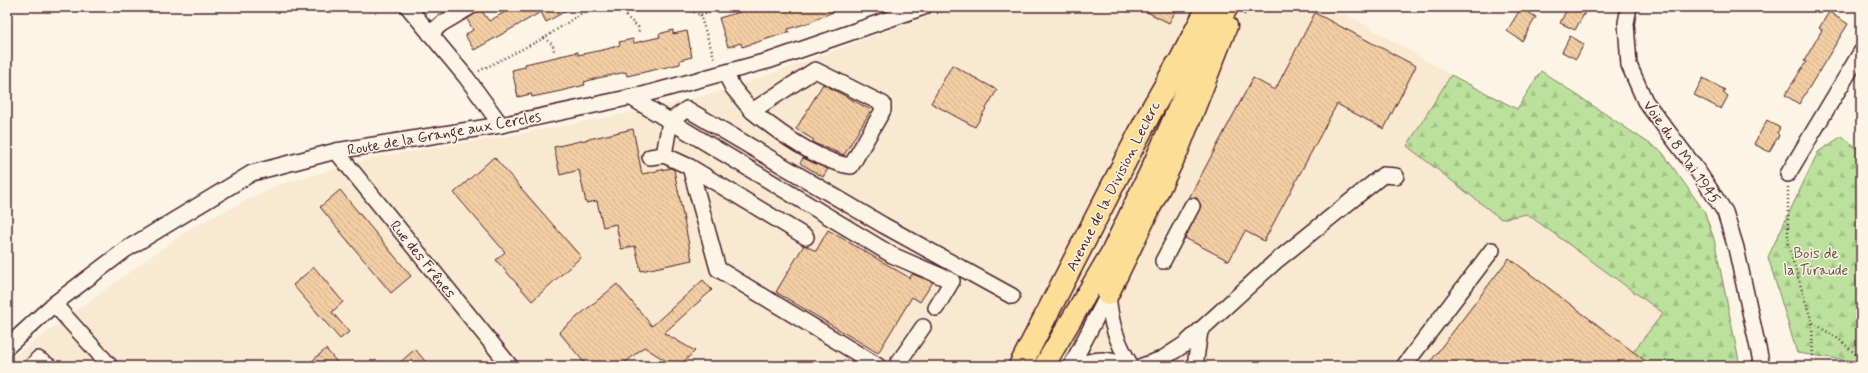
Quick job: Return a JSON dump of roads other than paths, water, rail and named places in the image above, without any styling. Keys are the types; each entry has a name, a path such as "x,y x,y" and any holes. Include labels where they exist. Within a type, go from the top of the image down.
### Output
{"highway":[{"name":"Avenue de la Division Leclerc","path":"1020,366 1177,65"}],"main road":[{"name":"Avenue de la Division Leclerc","path":"1177,65 1207,7"},
{"name":"Avenue de la Division Leclerc","path":"1044,366 1112,250 1209,38 1228,7"},
{"path":"1108,295 1178,151 1222,43 1233,7"}],"street":[{"path":"408,7 466,77 501,125"},
{"path":"430,34 441,24 470,7"},
{"name":"Route de la Grange aux Cercles","path":"7,347 54,304 125,250 252,173 336,151 501,125 630,97 771,60 908,10 924,7"},
{"name":"Voie du 8 Mai 1945","path":"1629,7 1626,23 1629,65 1645,101 1697,170 1725,212 1736,248 1762,366"},
{"path":"1788,174 1861,52"},
{"path":"722,73 752,111 783,135 837,164 851,166 883,110 883,104 815,70 752,111"},
{"path":"630,97 892,255 952,281 936,308"},
{"path":"806,237 690,167 657,156 670,120 688,109 883,225 1012,296"},
{"name":"Rue des Frênes","path":"336,151 510,366"},
{"path":"690,167 718,269 878,366"},
{"path":"1142,366 1162,359 1172,353 1200,331 1275,262 1383,176 1396,176"},
{"path":"1164,261 1192,206"},
{"path":"1404,366 1492,250"},
{"path":"1071,366 1108,295"},
{"path":"1108,295 1110,319 1118,342 1131,366"},
{"path":"54,304 110,366"},
{"path":"896,366 923,327"},
{"path":"1195,366 1200,331"},
{"path":"32,366 38,359 49,366"},
{"path":"1077,366 1100,359 1114,360 1126,366"}],"park label":[{"name":"Bois de la Turaude","path":"1816,262"}]}
